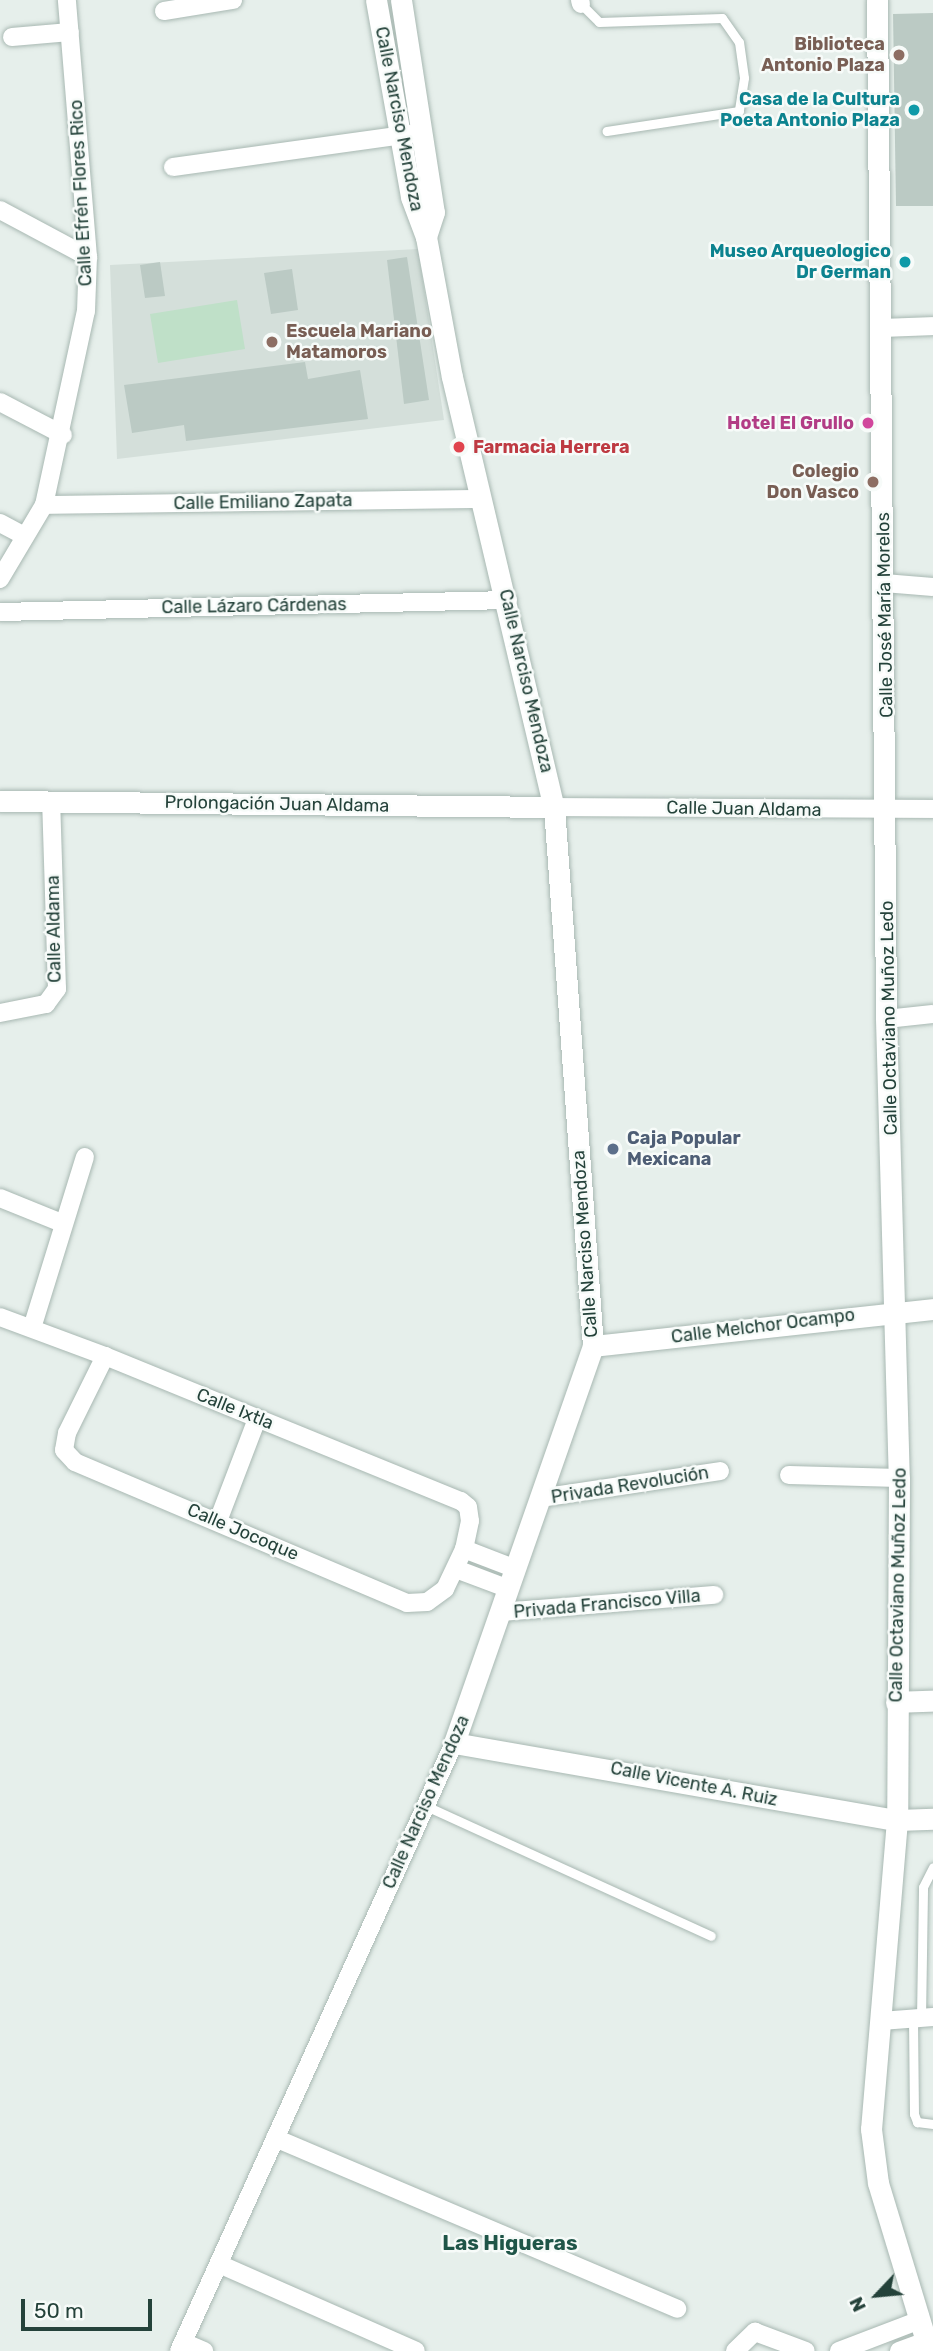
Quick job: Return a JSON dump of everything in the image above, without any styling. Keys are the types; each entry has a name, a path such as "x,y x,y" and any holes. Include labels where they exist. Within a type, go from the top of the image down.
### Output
{"street":[{"name":"Calle Efrén Flores Rico","path":"0,579 44,505 63,436 86,312 88,257 67,0"},
{"path":"164,11 233,0"},
{"name":"Calle Narciso Mendoza","path":"181,2346 454,1743 593,1346 554,807 508,600 482,499 426,237 399,134 376,0"},
{"name":"Calle Narciso Mendoza","path":"401,0 424,134 434,212 426,237"},
{"name":"Calle José María Morelos","path":"877,0 884,328 884,583 888,811"},
{"path":"12,37 70,32"},
{"path":"173,167 399,134 424,134"},
{"path":"0,211 88,257"},
{"path":"884,328 933,326"},
{"path":"0,402 63,436"},
{"name":"Calle Emiliano Zapata","path":"44,505 482,499"},
{"path":"0,523 24,536"},
{"path":"884,583 933,587"},
{"name":"Calle Lázaro Cárdenas","path":"0,611 508,600"},
{"name":"Prolongación Juan Aldama","path":"0,802 554,807"},
{"name":"Calle Aldama","path":"0,1013 46,1004 57,989 51,802"},
{"name":"Calle Juan Aldama","path":"554,807 888,811 933,809"},
{"name":"Calle Octaviano Muñoz Ledo","path":"888,811 887,1019 900,1479 897,1820 873,2143 878,2183 927,2346"},
{"path":"887,1019 933,1014"},
{"path":"32,1328 62,1223 85,1157"},
{"path":"0,1198 62,1223"},
{"name":"Calle Melchor Ocampo","path":"593,1346 897,1310 933,1309"},
{"name":"Calle Ixtla","path":"0,1317 105,1356 442,1491 468,1507 464,1549"},
{"name":"Calle Jocoque","path":"105,1356 67,1433 64,1450 75,1462 407,1603 427,1602 445,1589 456,1569"},
{"path":"218,1521 257,1419"},
{"name":"Privada Revolución","path":"540,1498 720,1471"},
{"path":"789,1475 900,1479"},
{"path":"464,1549 512,1579 456,1569 464,1549"},
{"name":"Privada Francisco Villa","path":"501,1612 714,1595"},
{"path":"896,1702 933,1701"},
{"name":"Calle Vicente A. Ruiz","path":"454,1743 897,1820 933,1819"},
{"path":"881,2021 922,2018"},
{"path":"275,2138 677,2309"},
{"path":"219,2264 416,2351"},
{"path":"839,2351 920,2320"},
{"path":"735,2351 755,2332 806,2351"},
{"path":"181,2346 204,2351"},
{"path":"899,2351 927,2346"}],"lane":[{"path":"580,2 599,22 722,18 739,43 744,78 740,111 606,131"},
{"path":"426,1806 711,1936"},
{"path":"933,1867 923,1886 922,2018 914,2114 917,2122 933,2124"}],"shaded area":[{"name":"Escuela Mariano Matamoros","path":"418,249 444,420 117,459 110,265"}],"green space":[{"path":"237,300 245,349 158,363 150,314"}],"building":[{"name":"Casa de la Cultura Poeta Antonio Plaza","path":"933,13 933,206 896,206 893,14"},
{"path":"407,257 429,400 404,404 387,260"},
{"path":"160,262 165,296 145,298 140,265"},
{"path":"292,269 298,310 271,314 264,273"},
{"path":"305,362 308,379 360,370 368,419 186,441 184,425 132,433 124,385"}],"place":[{"name":"Biblioteca Antonio Plaza","path":"899,55"},
{"name":"Casa de la Cultura Poeta Antonio Plaza","path":"914,110"},
{"name":"Museo Arqueologico Dr German","path":"905,262"},
{"name":"Escuela Mariano Matamoros","path":"272,342"},
{"name":"Hotel El Grullo","path":"868,423"},
{"name":"Farmacia Herrera","path":"459,447"},
{"name":"Colegio Don Vasco","path":"873,482"},
{"name":"Caja Popular Mexicana","path":"613,1149"}],"district":[{"name":"Las Higueras","path":"510,2243"}]}
